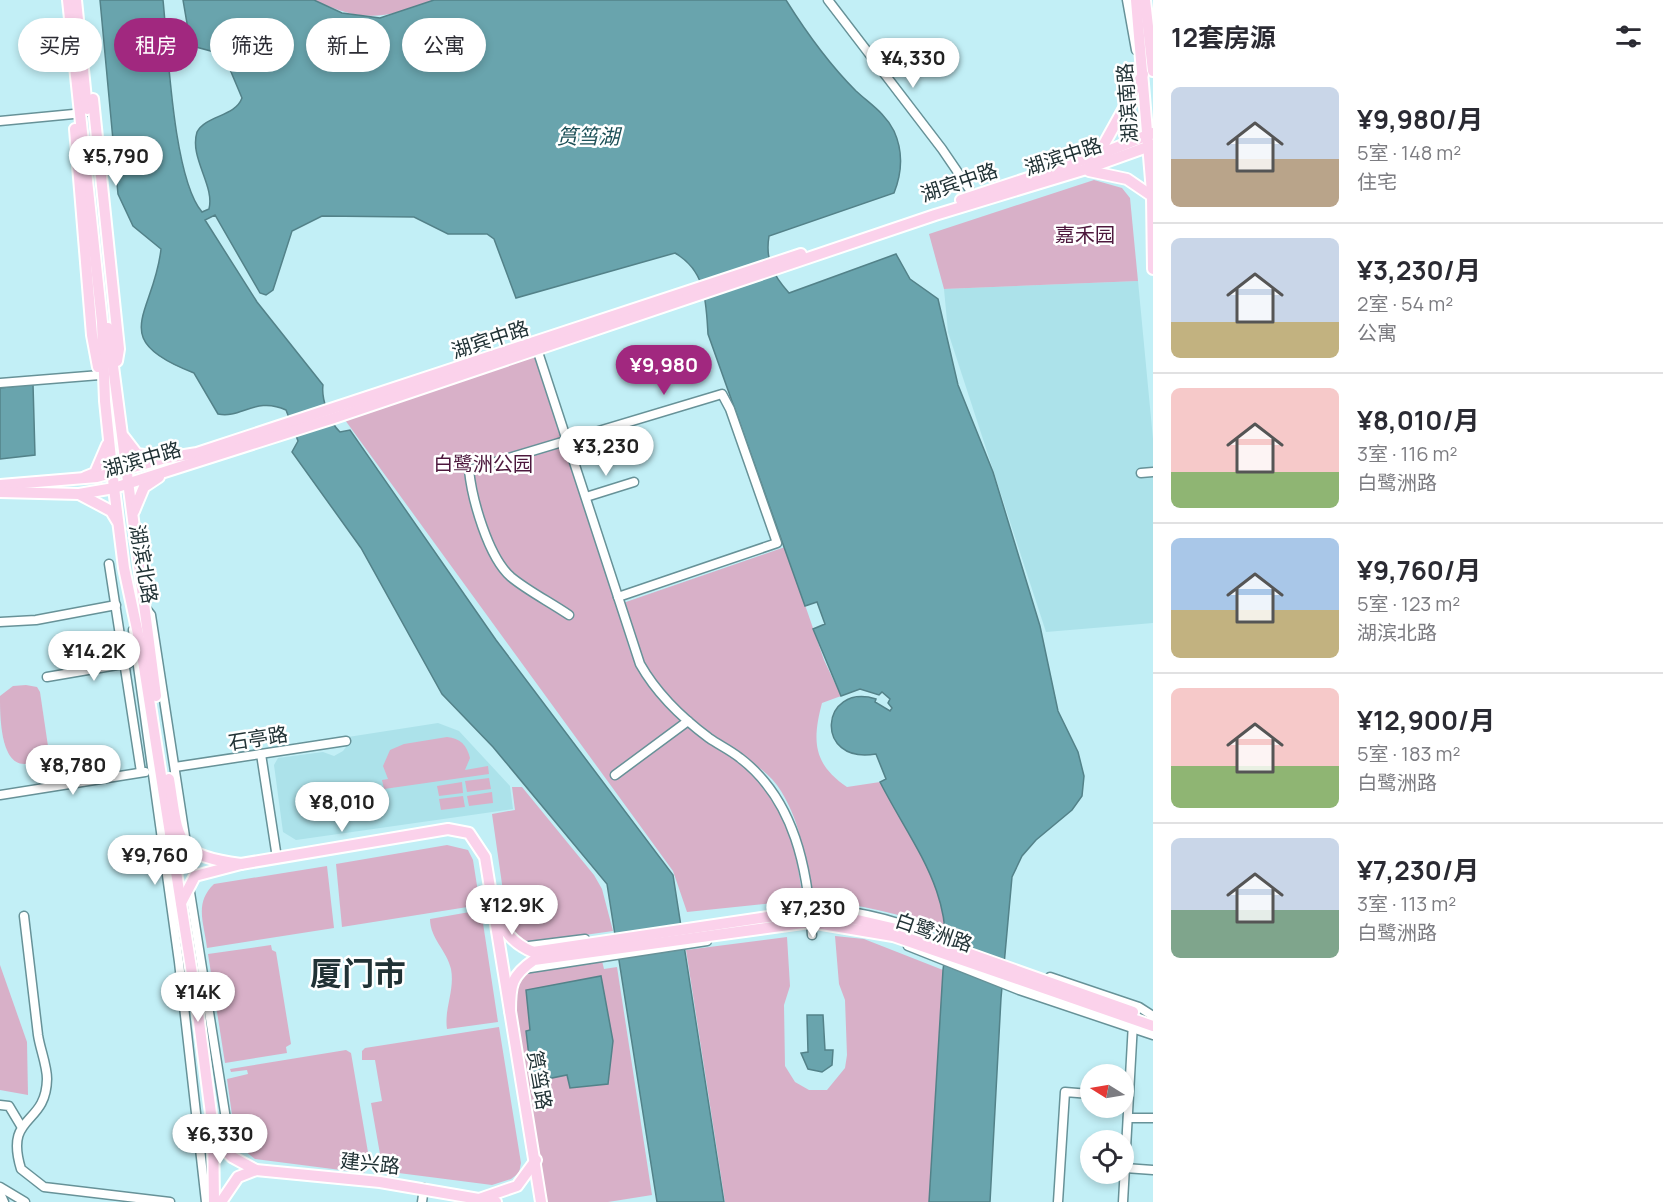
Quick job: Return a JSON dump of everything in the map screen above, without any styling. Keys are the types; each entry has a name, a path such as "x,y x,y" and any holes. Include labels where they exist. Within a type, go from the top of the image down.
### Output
{"main road":[{"path":"62,0 81,113 92,335 105,401"},
{"name":"湖滨北路","path":"68,0 125,470 178,837"},
{"name":"湖滨北路","path":"76,0 81,113 102,322 105,401 118,524 124,568 141,648 181,903 221,1202"},
{"path":"84,0 119,349 115,374"},
{"name":"湖滨南路","path":"1136,0 1148,73"},
{"name":"湖滨南路","path":"1145,0 1153,269"},
{"path":"1098,154 1148,73"},
{"name":"湖宾中路","path":"288,429 778,266 1098,154 1150,141"},
{"name":"湖滨中路","path":"778,266 1083,170 1150,141"},
{"path":"1083,170 1128,179 1152,200"},
{"path":"0,484 83,478 113,473 288,429"},
{"name":"湖滨中路","path":"0,492 80,494 114,488 288,429"},
{"path":"121,431 129,447 137,454 166,458"},
{"path":"83,478 95,473 102,462 109,436"},
{"path":"133,518 135,503 144,487 170,470"},
{"path":"80,494 111,511 118,524"},
{"name":"白鹭洲路","path":"189,886 195,876 241,864 448,829 469,833 485,857 502,965"},
{"name":"白鹭洲路","path":"178,837 187,846 210,860 241,864"},
{"path":"181,903 189,886"},
{"name":"白鹭洲路","path":"494,911 503,930 520,947 533,952 614,945"},
{"name":"白鹭洲路","path":"510,1011 510,985 520,969 534,960 782,915 847,918 905,931 940,949 1021,978 1133,1024 1153,1026"},
{"name":"筼筜路","path":"502,965 536,1160 541,1202"},
{"name":"白鹭洲路","path":"1021,978 1153,1018"},
{"name":"建兴路","path":"213,1129 221,1146 232,1157 256,1170 424,1188 496,1202"},
{"path":"479,1199 517,1186 536,1160"},
{"path":"221,1202 228,1187 238,1177 256,1170"}],"street":[{"path":"828,0 942,149 974,196"},
{"path":"1127,0 1130,25 1148,73"},
{"path":"0,122 81,113"},
{"path":"536,347 635,652 651,683 688,721 740,757 776,794 797,838 812,935"},
{"path":"0,383 100,375"},
{"path":"569,615 509,575 498,559 481,519 469,470 722,394 730,409 777,543 618,597"},
{"path":"1141,474 1153,472"},
{"path":"586,497 634,482"},
{"path":"109,564 141,772"},
{"path":"124,568 179,962 206,1202"},
{"path":"0,622 36,620 116,605"},
{"path":"144,606 152,615 187,846"},
{"path":"46,677 137,662"},
{"path":"615,775 688,721"},
{"name":"石亭路","path":"175,767 346,741"},
{"path":"261,754 277,858"},
{"path":"0,795 152,771"},
{"path":"189,886 232,1157"},
{"path":"24,916 39,1038 47,1078 40,1109 21,1126 15,1141 21,1169 44,1187 170,1202"},
{"name":"白鹭洲路","path":"614,945 685,934 778,928 810,917"},
{"name":"白鹭洲路","path":"940,949 1021,978"},
{"path":"1129,1064 1133,1024"},
{"name":"白鹭洲路","path":"1133,1024 1153,1035"},
{"path":"1058,1202 1065,1092 1080,1093"},
{"path":"0,1105 9,1106 21,1126"},
{"path":"1127,1130 1128,1118"},
{"path":"1134,1118 1153,1118"},
{"path":"1134,1169 1153,1170"},
{"path":"1123,1202 1124,1184"},
{"path":"0,1187 25,1202"},
{"path":"422,1202 424,1188"},
{"path":"0,1193 4,1202"}],"shaded area":[{"path":"1138,281 1153,439 1153,623 1046,632 948,332 944,289"},
{"path":"438,723 459,731 510,786 513,809 296,840 283,832 274,765 278,758 323,752 334,756 343,751 349,743 348,737"}],"green space":[{"path":"314,0 434,0 401,11 374,16 346,12"},
{"name":"嘉禾园","path":"1094,180 1122,188 1130,198 1138,281 944,289 929,234"},
{"name":"白鹭洲公园","path":"538,350 630,651 638,668 647,684 674,710 736,754 773,791 791,837 803,900 687,912 673,871 345,420"},
{"path":"785,547 824,660 841,696 822,703 817,729 818,751 827,770 847,787 880,782 930,870 943,908 945,928 862,907 811,900 798,830 781,791 763,771 699,724 664,692 645,666 636,646 623,603"},
{"path":"13,686 37,687 40,692 49,753 38,762 24,764 16,762 6,747 1,726 0,696"},
{"path":"447,737 459,741 467,749 470,758 465,770 488,766 489,774 384,789 382,780 388,779 383,766 390,750 404,744"},
{"path":"489,778 491,789 467,792 465,781"},
{"path":"462,782 463,793 439,796 437,786"},
{"path":"512,787 522,787 594,875 602,889 613,931 528,943 515,937 508,926 492,814 515,810"},
{"path":"492,792 493,803 469,806 467,796"},
{"path":"463,796 465,807 441,810 439,799"},
{"path":"447,845 468,850 473,860 480,905 342,927 336,864"},
{"path":"327,866 334,928 207,948 202,906 204,898 214,884"},
{"path":"481,910 498,1022 447,1029 452,984 451,969 433,932 430,919"},
{"path":"835,936 864,939 943,970 929,1202 725,1202 686,950 787,937 790,986 784,1005 785,1066 795,1082 809,1090 827,1090 845,1068 847,1055 845,1000 839,984"},
{"path":"271,945 272,950 276,952 291,1044 286,1047 287,1053 225,1063 208,954"},
{"path":"602,961 604,969 617,967 652,1195 608,1202 547,1202 513,1009 518,983 530,971"},
{"path":"0,965 27,1042 28,1095 0,1090"},
{"path":"499,1027 521,1163 519,1173 511,1179 492,1185 383,1171 371,1103 382,1101 375,1060 362,1060 362,1051 365,1048"},
{"path":"346,1050 351,1053 370,1164 364,1173 255,1159 236,1144 227,1079 248,1074 247,1070 231,1072 230,1069"}],"water":[{"name":"筼筜湖","path":"100,0 163,0 165,18 114,18 114,72 169,72 178,143 184,171 192,195 202,212 209,209 210,200 209,190 196,152 197,132 207,122 233,109 242,98 231,72 294,72 294,18 210,18 210,51 198,48 198,18 186,18 183,0 314,0 342,13 380,18 434,0 786,0 836,70 886,119 894,131 900,154 899,178 894,193 769,236 768,252 771,267 789,293 896,254 910,279 938,299 958,385 993,472 1040,626 1058,711 1078,752 1084,776 1082,796 1072,810 1036,840 1022,856 1012,877 1001,998 990,1202 929,1202 946,943 944,918 929,871 880,782 886,779 876,754 856,754 842,748 834,737 831,724 835,712 844,702 857,697 876,699 875,702 890,711 892,708 888,703 890,699 882,692 879,695 860,689 841,696 813,629 825,624 817,602 805,606 708,334 705,299 699,278 693,269 675,253 516,298 494,239 487,234 448,234 414,217 322,216 292,231 273,290 266,295 260,293 215,215 205,220 257,302 323,385 325,404 336,428 340,432 350,430 496,640 673,875 724,1202 657,1202 607,884 493,747 442,694 361,548 292,452 298,441 286,410 266,405 234,414 218,414 194,373 167,361 150,349 143,336 142,323 145,308 157,272 161,249 133,226 118,194"},
{"path":"33,384 35,455 0,459 0,388"},
{"path":"601,976 613,1041 608,1084 570,1088 567,1075 532,1082 526,1031 530,1030 526,990"},
{"path":"807,1015 823,1015 825,1050 833,1050 832,1065 822,1072 808,1069 801,1053 808,1052"}],"district":[{"name":"厦门市","path":"358,973"}]}
